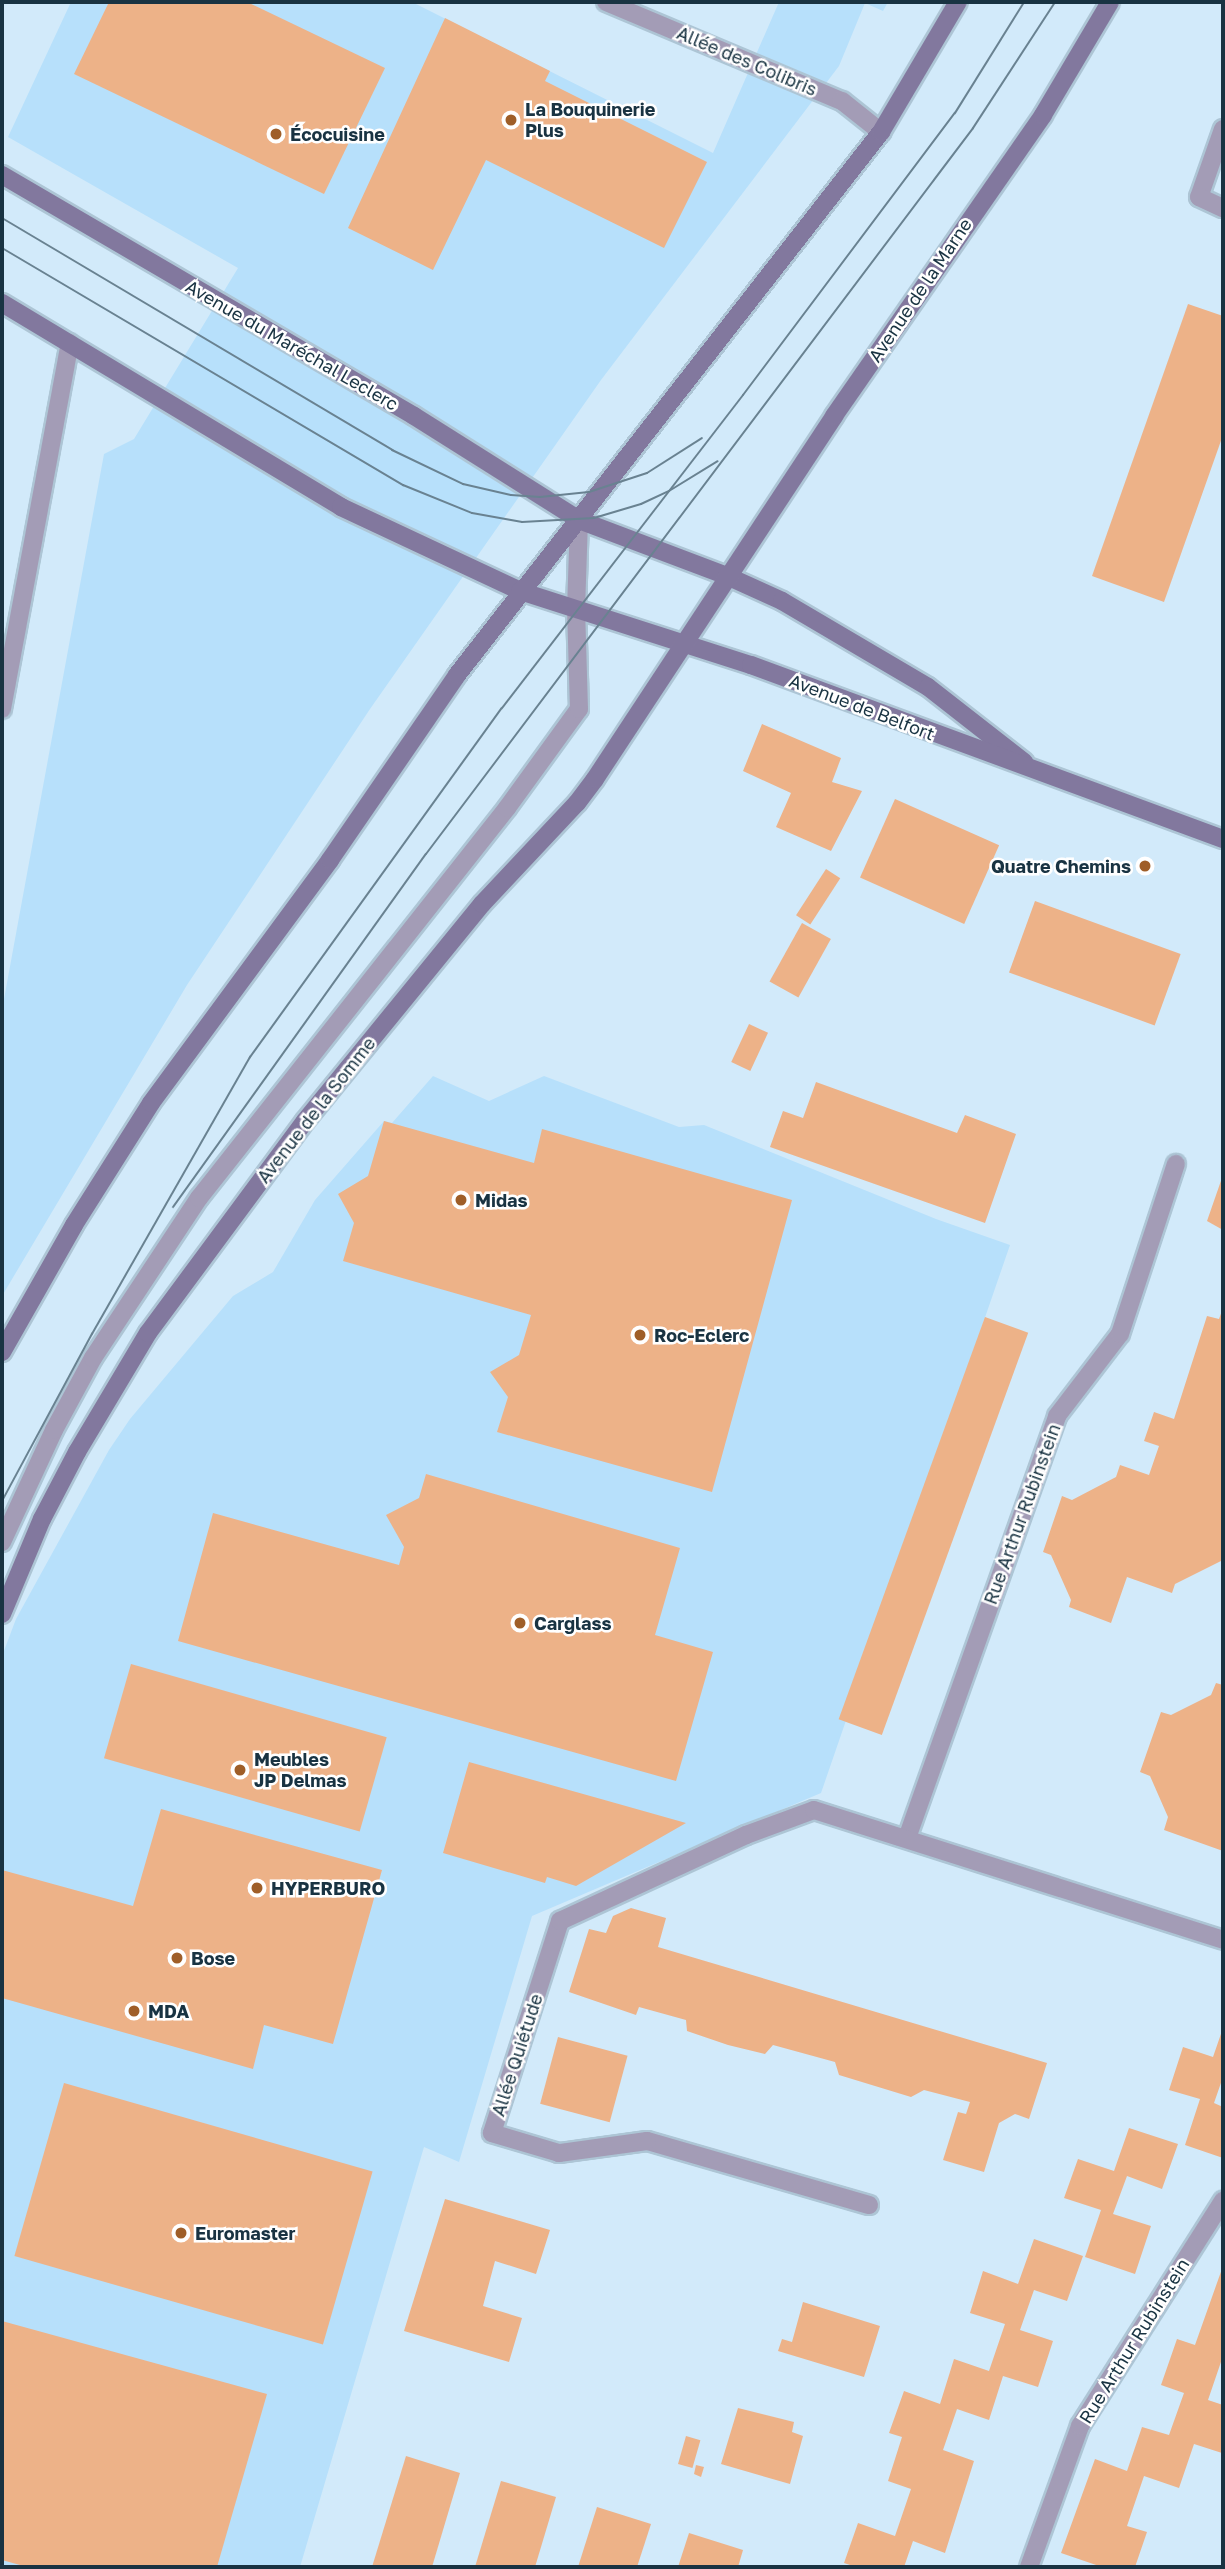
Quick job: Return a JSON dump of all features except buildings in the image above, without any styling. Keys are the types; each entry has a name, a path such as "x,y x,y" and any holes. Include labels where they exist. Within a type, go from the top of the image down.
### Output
{"main road":[{"path":"2,1352 74,1225 151,1103 330,860 457,675 520,591 579,520 881,132 958,2"},
{"name":"Avenue de la Marne","path":"685,643 727,576 958,235 1043,115 1110,2"},
{"name":"Avenue du Maréchal Leclerc","path":"2,175 414,416 579,520 727,576"},
{"path":"2,303 341,507 520,591"},
{"name":"Avenue de Belfort","path":"727,576 782,601 928,687 1038,773"},
{"name":"Avenue de Belfort","path":"520,591 751,665 1223,839"},
{"name":"Avenue de la Somme","path":"2,1614 42,1519 77,1452 148,1333 314,1110 482,904 577,803 685,643"}],"street":[{"name":"Allée des Colibris","path":"606,2 842,101 881,132"},
{"path":"1223,129 1199,197 1223,208"},
{"path":"2,709 69,343"},
{"path":"2,1542 54,1430 93,1358 191,1210 302,1065 507,808 579,709 576,610 579,520"},
{"name":"Rue Arthur Rubinstein","path":"907,1838 1057,1416 1119,1334 1176,1164"},
{"name":"Allée Quiétude","path":"869,2205 647,2141 559,2153 492,2133 560,1921 746,1835 814,1810 907,1838"},
{"path":"907,1838 1223,1940"},
{"name":"Rue Arthur Rubinstein","path":"1029,2567 1080,2426 1223,2201"}],"shaded area":[{"path":"71,2 412,2 713,153 779,2 888,2 883,11 865,3 839,66 601,380 370,709 187,985 2,1296 2,1010 104,454 134,439 238,268 8,137"},
{"path":"433,1076 489,1101 544,1076 679,1127 704,1125 936,1219 1010,1245 821,1793 532,1916 459,2162 424,2147 300,2567 2,2567 2,1656 16,1619 109,1450 130,1419 233,1296 273,1272 315,1200 384,1121 392,1123"}],"tram line":[{"path":"2,1501 92,1334 250,1057 502,708 743,395 955,113 1024,2"},
{"path":"173,1207 426,854 973,128 1055,2"},
{"path":"2,218 392,450 463,484 511,495 540,497 589,492 647,473 702,438"},
{"path":"2,248 403,485 472,513 522,522 594,518 641,504 669,491 718,461"}],"place":[{"name":"La Bouquinerie Plus","path":"511,120"},
{"name":"Écocuisine","path":"276,134"},
{"name":"Quatre Chemins","path":"1145,866"},
{"name":"Midas","path":"461,1200"},
{"name":"Roc-Eclerc","path":"640,1335"},
{"name":"Carglass","path":"520,1623"},
{"name":"Meubles JP Delmas","path":"240,1770"},
{"name":"HYPERBURO","path":"257,1888"},
{"name":"Bose","path":"177,1958"},
{"name":"MDA","path":"134,2011"},
{"name":"Euromaster","path":"181,2233"}]}
